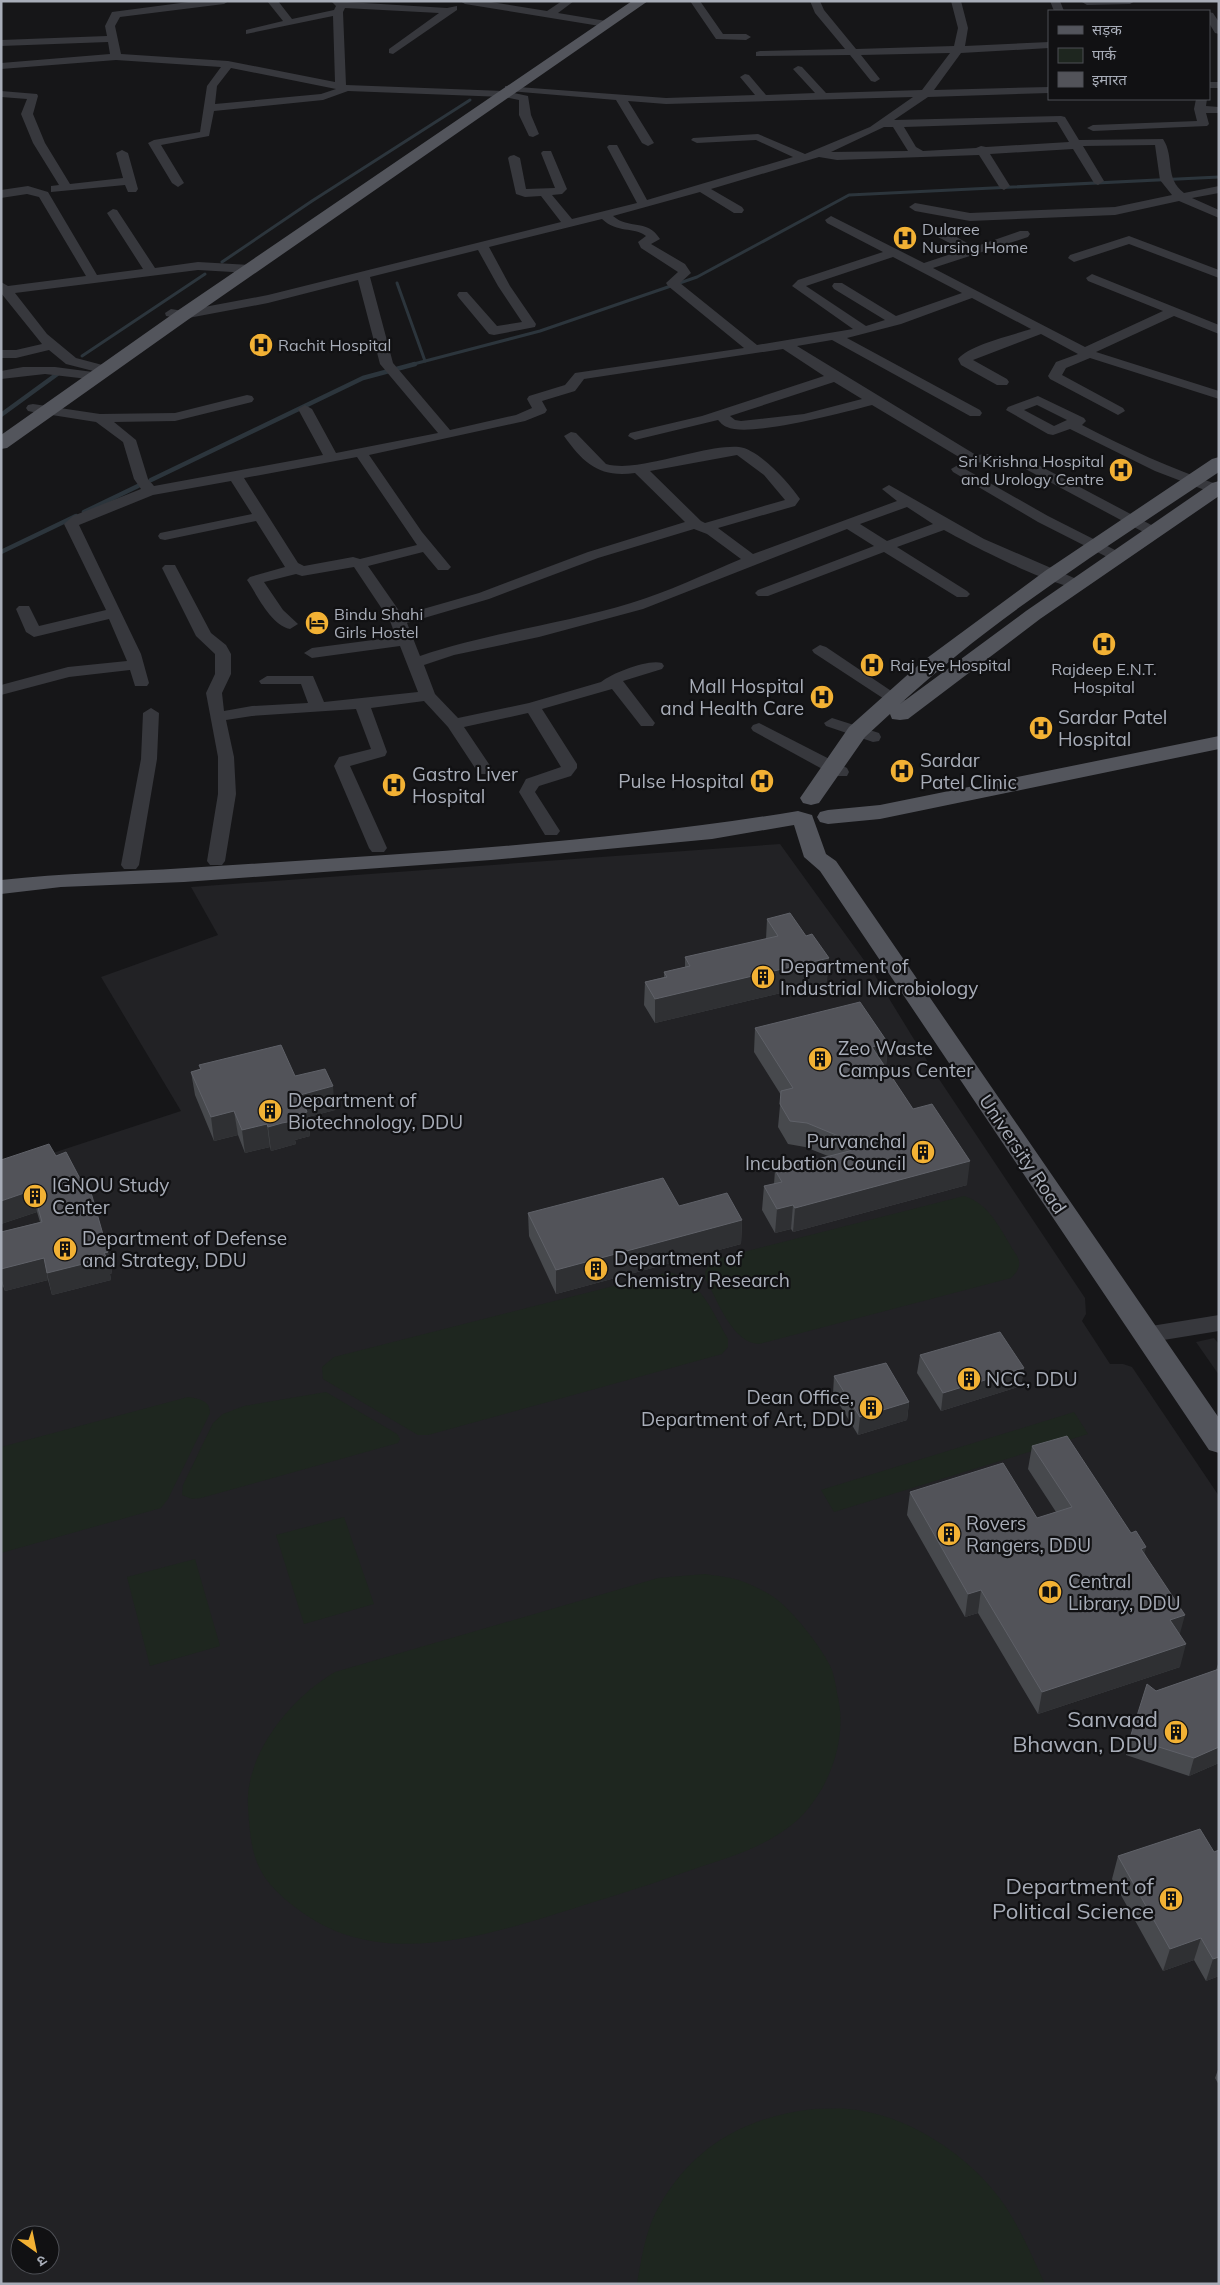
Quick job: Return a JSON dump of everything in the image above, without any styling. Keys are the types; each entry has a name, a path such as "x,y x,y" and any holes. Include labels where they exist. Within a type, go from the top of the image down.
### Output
{"main road":[{"path":"1,444 41,409 93,372 504,91 601,23 628,1"},
{"path":"601,23 641,1"},
{"path":"1,430 41,409"},
{"path":"901,703 930,666 1052,575 1219,463"},
{"path":"813,811 836,770 865,735 901,703 1217,488"},
{"path":"1,887 61,880 184,875 490,853 712,832 813,811 893,798 1219,732"},
{"path":"1,875 54,868 216,861 552,831 813,811 880,812 1219,742"},
{"name":"University Road","path":"813,811 816,857 828,866 1219,1442"}],"street":[{"path":"116,57 110,26 116,14 224,1"},
{"path":"272,1 290,23"},
{"path":"392,51 464,1 601,23"},
{"path":"548,15 569,1"},
{"path":"695,1 720,37 746,38"},
{"path":"815,1 819,11 876,78"},
{"path":"177,314 268,299 482,246 703,189 820,153 881,124 925,94 958,50 963,28 956,1"},
{"path":"1087,2 1130,1"},
{"path":"339,6 344,88"},
{"path":"250,32 290,23 339,6 450,11"},
{"path":"1210,16 1219,33"},
{"path":"1,43 111,39"},
{"path":"760,54 933,49 958,50 1048,45"},
{"path":"1,66 116,57 154,58 228,64 344,88 504,91 666,101 1048,90"},
{"path":"178,183 154,143 205,134 213,83 228,64"},
{"path":"798,69 823,96"},
{"path":"745,77 762,98"},
{"path":"208,108 323,97 344,88"},
{"path":"504,91 524,98 525,115 533,134"},
{"path":"2,94 5,96 2,107"},
{"path":"2,94 33,96 27,114 39,143 67,188"},
{"path":"620,97 648,143"},
{"path":"1093,128 1203,124 1201,104 1219,110"},
{"path":"881,124 1061,119 1078,144 1098,181"},
{"path":"897,124 916,152"},
{"path":"697,140 758,137 804,158"},
{"path":"820,153 837,157 909,155 916,152 928,155 981,149 1159,141 1165,180 1182,197 1200,208 1219,214"},
{"path":"613,147 644,205"},
{"path":"981,149 1004,186"},
{"path":"1,194 28,190 131,185 122,153"},
{"path":"514,158 520,191 544,192 561,189 547,153"},
{"path":"703,189 738,210"},
{"path":"915,207 970,217 1115,211 1219,189"},
{"path":"36,191 44,195 93,278"},
{"path":"544,192 568,224"},
{"path":"114,213 151,272"},
{"path":"604,215 615,224 640,228 652,235 654,239 644,242 645,245 682,267 685,273 672,283 755,350"},
{"path":"831,220 892,253 975,293 1087,353 1219,395"},
{"path":"942,234 973,251"},
{"path":"922,268 1024,234"},
{"path":"1074,258 1129,240 1219,274"},
{"path":"463,295 494,331 530,324 504,286 482,246"},
{"path":"864,331 798,286 802,282 892,253"},
{"path":"4,288 198,266 243,269"},
{"path":"363,275 390,368 448,435"},
{"path":"1092,278 1219,330"},
{"path":"838,286 896,321"},
{"path":"4,288 42,337 71,361 93,372"},
{"path":"141,683 136,665 114,613 70,524 78,519 150,491 332,458 448,435 520,418 540,410 534,399 570,388 580,376 755,350 864,331 975,293"},
{"path":"1118,410 1057,380 1055,376 1059,368 1065,362 1174,312"},
{"path":"1002,382 966,362 965,359 978,352 1043,329"},
{"path":"834,336 975,413"},
{"path":"786,344 835,377 974,460 988,458 1003,463 1020,460 1132,522 1152,531"},
{"path":"1,354 16,354 52,345"},
{"path":"1,375 38,368 93,372"},
{"path":"635,436 719,414 835,377"},
{"path":"1038,400 1079,421 1053,431 1013,410 1038,400 1072,387"},
{"path":"41,409 100,418 175,417 247,400"},
{"path":"719,414 731,424 741,425 804,418 874,400"},
{"path":"305,408 332,458"},
{"path":"100,418 129,440 141,479 150,491"},
{"path":"1070,424 1122,452 1191,481 1217,488"},
{"path":"398,621 484,596 593,555 790,503 793,499 782,489 778,481 739,451 639,468 603,469 571,436"},
{"path":"361,452 426,547 443,567"},
{"path":"639,468 699,526 712,531 752,560"},
{"path":"958,469 1096,547 1116,556"},
{"path":"235,476 296,569"},
{"path":"889,489 945,524 984,545 1076,584"},
{"path":"415,663 450,651 539,632 638,606 752,560 908,502"},
{"path":"165,536 261,516"},
{"path":"849,524 962,594"},
{"path":"762,593 945,524"},
{"path":"290,624 277,613 255,580 296,569 302,571 353,562 360,564 426,547"},
{"path":"360,564 398,621 428,696 454,724 485,770"},
{"path":"170,568 204,636 220,648 223,654 223,674 214,693 226,757 227,794 216,861"},
{"path":"24,609 34,632 114,613"},
{"path":"312,653 406,640"},
{"path":"820,650 901,703"},
{"path":"1,690 68,672 136,665"},
{"path":"454,724 532,707 606,685 656,666"},
{"path":"267,682 307,679 318,708"},
{"path":"614,681 647,723"},
{"path":"217,717 252,711 318,708 428,696"},
{"path":"362,704 380,748 378,752 345,761 342,766 378,848"},
{"path":"532,707 570,764 565,772 532,783 528,787 528,792 552,831"},
{"path":"130,865 149,759 151,713"},
{"path":"832,723 865,735"},
{"path":"759,728 836,770"},
{"path":"1145,1335 1219,1323"}],"shaded area":[{"path":"780,844 874,974 931,1067 1085,1298 1086,1314 1082,1321 1110,1364 1123,1364 1132,1367 1219,1496 1219,2284 1,2284 1,1170 181,1111 101,977 218,935 191,887"},
{"path":"1214,1338 1219,1344 1219,1375 1196,1342"}],"green space":[{"path":"964,1196 989,1212 1017,1256 1019,1268 1011,1278 759,1344 749,1342 734,1329 727,1320 706,1280 705,1272 712,1260"},
{"path":"669,1272 690,1282 711,1308 728,1339 728,1347 722,1354 428,1435 418,1435 323,1379 322,1367 334,1357"},
{"path":"326,1392 397,1434 400,1439 398,1443 201,1498 192,1499 182,1495 183,1485 213,1423 223,1414 244,1406"},
{"path":"188,1397 206,1403 210,1413 168,1499 161,1508 1,1553 1,1447"},
{"path":"1074,1412 1088,1434 834,1512 821,1490"},
{"path":"344,1517 374,1604 304,1624 276,1535"},
{"path":"195,1559 220,1646 150,1666 127,1577"},
{"path":"705,1574 739,1580 775,1598 807,1631 832,1670 840,1710 838,1746 833,1764 826,1781 806,1811 783,1831 749,1850 725,1859 532,1921 493,1932 453,1940 414,1944 375,1942 338,1932 303,1913 275,1890 266,1879 259,1868 251,1841 249,1825 249,1786 254,1766 274,1729 288,1711 319,1683 335,1672 658,1578"},
{"path":"814,2109 848,2109 870,2112 913,2128 953,2152 987,2183 1008,2210 1045,2284 637,2284 644,2248 655,2214 684,2171 702,2154 741,2128 788,2113"}],"building":[{"path":"790,913 806,936 812,934 829,958 655,999 645,982 667,977 664,972 690,966 685,957 778,936 767,919"},
{"path":"860,1002 888,1043 872,1047 913,1109 932,1104 970,1161 795,1208 793,1205 777,1209 764,1186 782,1182 775,1170 865,1147 807,1123 790,1121 780,1104 781,1091 793,1088 755,1028"},
{"path":"281,1045 295,1076 325,1069 333,1086 300,1095 307,1112 291,1116 293,1121 268,1127 267,1124 242,1130 234,1111 211,1117 191,1072 201,1069 199,1065"},
{"path":"49,1144 56,1156 66,1152 86,1190 90,1189 108,1252 104,1253 107,1258 47,1273 44,1258 1,1269 1,1232 42,1222 33,1190 1,1201 1,1160"},
{"path":"663,1178 679,1206 727,1193 742,1220 556,1270 528,1213"},
{"path":"1000,1332 1024,1368 943,1393 920,1355"},
{"path":"886,1363 909,1402 860,1417 834,1376"},
{"name":"Central Library, DDU","path":"1067,1436 1131,1533 1136,1531 1146,1547 1141,1549 1185,1615 1170,1620 1186,1644 1042,1692 981,1590 968,1594 910,1492 1003,1463 1037,1518 1072,1507 1032,1446"},
{"name":"Sanvaad Bhawan, DDU","path":"1219,1669 1219,1747 1194,1758 1130,1738 1147,1684 1156,1691"},
{"name":"Department of Political Science","path":"1200,1829 1214,1852 1219,1850 1219,1957 1213,1959 1201,1938 1170,1949 1118,1856"}],"waterway":[{"path":"222,262 312,201 470,100"},
{"path":"410,365 540,331 697,277 849,195 1219,177"},
{"path":"82,356 205,274"},
{"path":"397,283 425,361"},
{"path":"151,480 363,378 415,364"},
{"path":"1,415 60,372"},
{"path":"84,512 138,486"},
{"path":"1,552 76,516"}],"place":[{"name":"Dularee Nursing Home","path":"905,238"},
{"name":"Rachit Hospital","path":"261,345"},
{"name":"Sri Krishna Hospital and Urology Centre","path":"1121,470"},
{"name":"Bindu Shahi Girls Hostel","path":"317,623"},
{"name":"Rajdeep E.N.T. Hospital","path":"1104,644"},
{"name":"Raj Eye Hospital","path":"872,665"},
{"name":"Mall Hospital and Health Care","path":"822,697"},
{"name":"Sardar Patel Hospital","path":"1041,728"},
{"name":"Sardar Patel Clinic","path":"902,771"},
{"name":"Pulse Hospital","path":"762,781"},
{"name":"Gastro Liver Hospital","path":"394,785"},
{"name":"Department of Industrial Microbiology","path":"763,977"},
{"name":"Zeo Waste Campus Center","path":"820,1059"},
{"name":"Department of Biotechnology, DDU","path":"270,1111"},
{"name":"Purvanchal Incubation Council","path":"923,1152"},
{"name":"IGNOU Study Center","path":"35,1196"},
{"name":"Department of Defense and Strategy, DDU","path":"65,1249"},
{"name":"Department of Chemistry Research","path":"596,1269"},
{"name":"NCC, DDU","path":"969,1379"},
{"name":"Dean Office, Department of Art, DDU","path":"871,1408"},
{"name":"Rovers Rangers, DDU","path":"949,1534"},
{"name":"Central Library, DDU","path":"1050,1592"},
{"name":"Sanvaad Bhawan, DDU","path":"1176,1732"},
{"name":"Department of Political Science","path":"1171,1899"}]}
